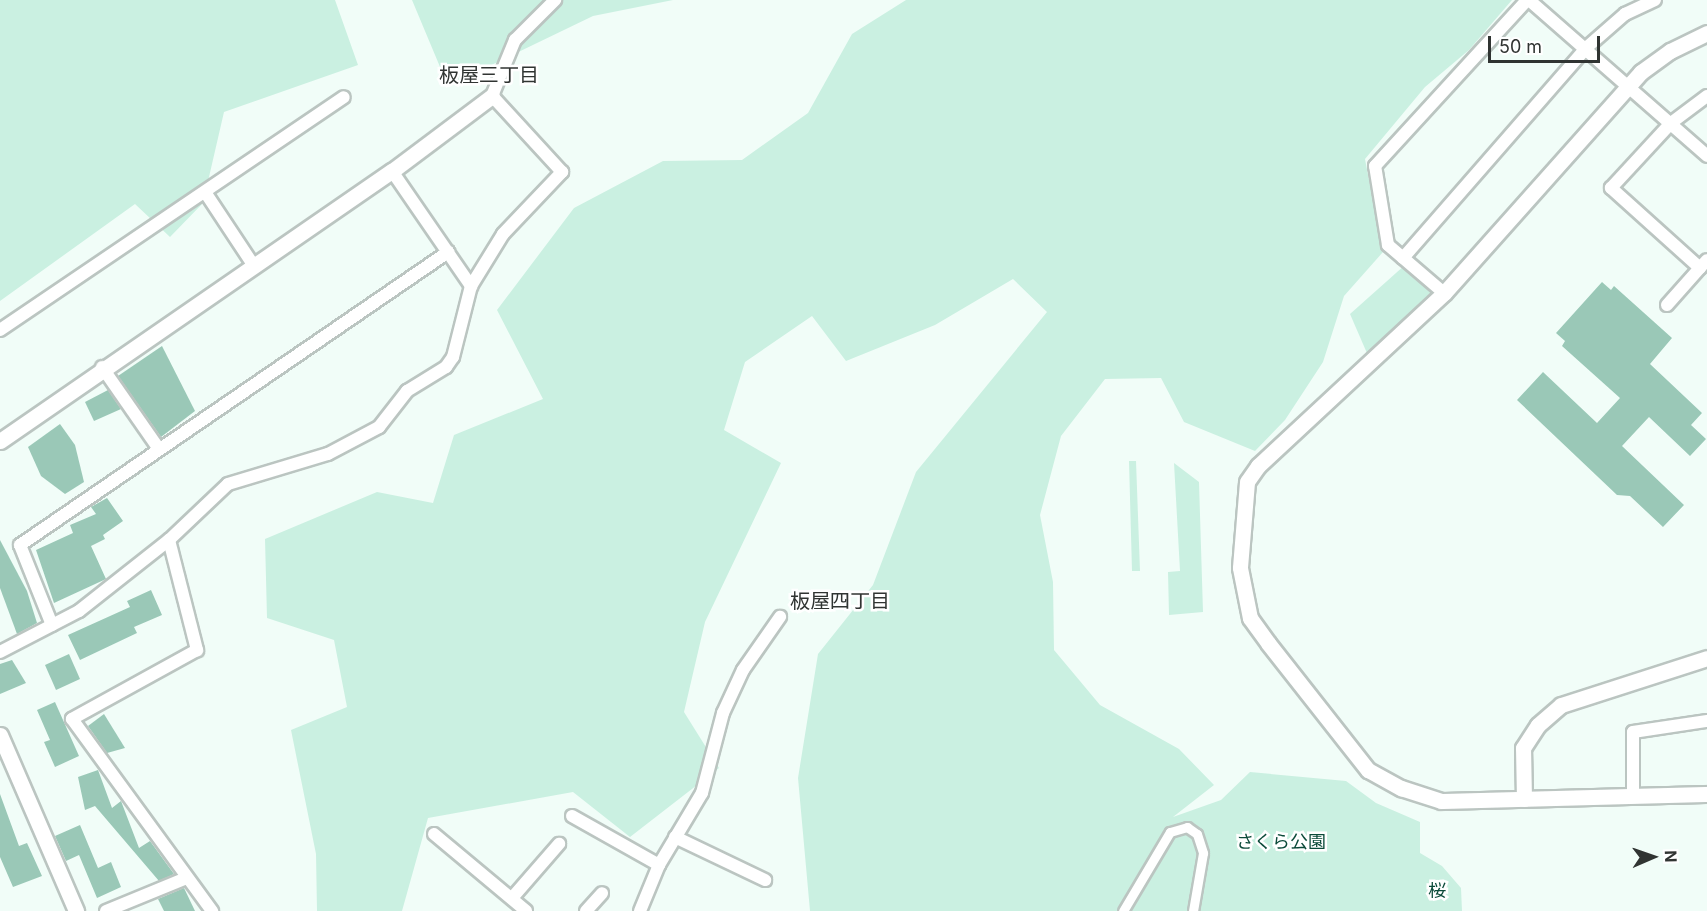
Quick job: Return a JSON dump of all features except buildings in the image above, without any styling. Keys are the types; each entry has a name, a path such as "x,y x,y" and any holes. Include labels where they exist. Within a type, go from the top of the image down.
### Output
{"street":[{"path":"0,441 252,263 392,171 492,96 515,40 555,0"},
{"path":"1444,293 1388,245 1375,166 1528,0 1630,85 1707,156"},
{"path":"1403,258 1586,48 1625,14 1655,0"},
{"path":"1707,33 1670,51 1630,85 1444,293 1252,473 1244,498 1240,568 1250,618 1368,770 1401,788 1441,801 1707,794"},
{"path":"0,652 79,611 170,540 228,484 328,453 379,427 407,392 446,367 453,357 471,286 503,234 562,172 492,96"},
{"path":"1667,305 1703,264 1611,188 1671,123 1707,96"},
{"path":"0,330 344,97"},
{"path":"392,171 471,286"},
{"path":"204,192 252,263"},
{"path":"52,625 20,545 448,252"},
{"path":"102,368 159,449"},
{"path":"170,540 197,650 72,719 184,879 212,911"},
{"path":"640,911 659,865 702,793 723,713 743,670 780,617"},
{"path":"1524,799 1523,748 1538,725 1562,705 1707,658"},
{"path":"1633,796 1633,732 1707,721"},
{"path":"0,735 76,911"},
{"path":"572,816 659,865"},
{"path":"1123,911 1170,832 1187,827 1197,834 1203,853 1194,911"},
{"path":"434,834 526,911"},
{"path":"675,837 765,880"},
{"path":"512,898 559,844"},
{"path":"106,911 184,879"},
{"path":"586,911 602,893"}],"green space":[{"path":"0,0 335,0 358,65 224,112 203,203 170,237 135,204 0,301"},
{"path":"412,0 673,0 593,16 448,86"},
{"path":"906,0 1512,0 1469,50 1425,87 1365,159 1383,252 1344,296 1323,362 1285,420 1255,451 1184,422 1161,378 1105,379 1061,436 1040,515 1053,582 1054,650 1100,705 1179,749 1214,785 1173,817 1221,800 1250,772 1346,781 1376,803 1420,822 1420,853 1442,866 1461,888 1462,911 810,911 798,778 818,654 873,585 916,472 1047,312 1013,279 935,325 846,361 812,316 745,362 724,430 781,463 705,622 684,712 719,768 630,837 573,792 428,818 402,911 317,911 316,854 291,730 347,707 334,640 267,618 265,539 377,492 433,503 454,435 543,399 497,310 574,208 663,161 742,160 808,113 852,34"},
{"path":"1405,265 1436,294 1373,367 1350,314"},
{"path":"1129,461 1136,461 1140,571 1132,571"},
{"path":"1174,463 1199,482 1203,612 1169,615 1168,572 1180,571"}],"district":[{"name":"板屋三丁目","path":"489,75"},
{"name":"板屋四丁目","path":"840,601"}],"park label":[{"name":"さくら公園","path":"1281,842"},
{"name":"桜","path":"1437,891"}]}
